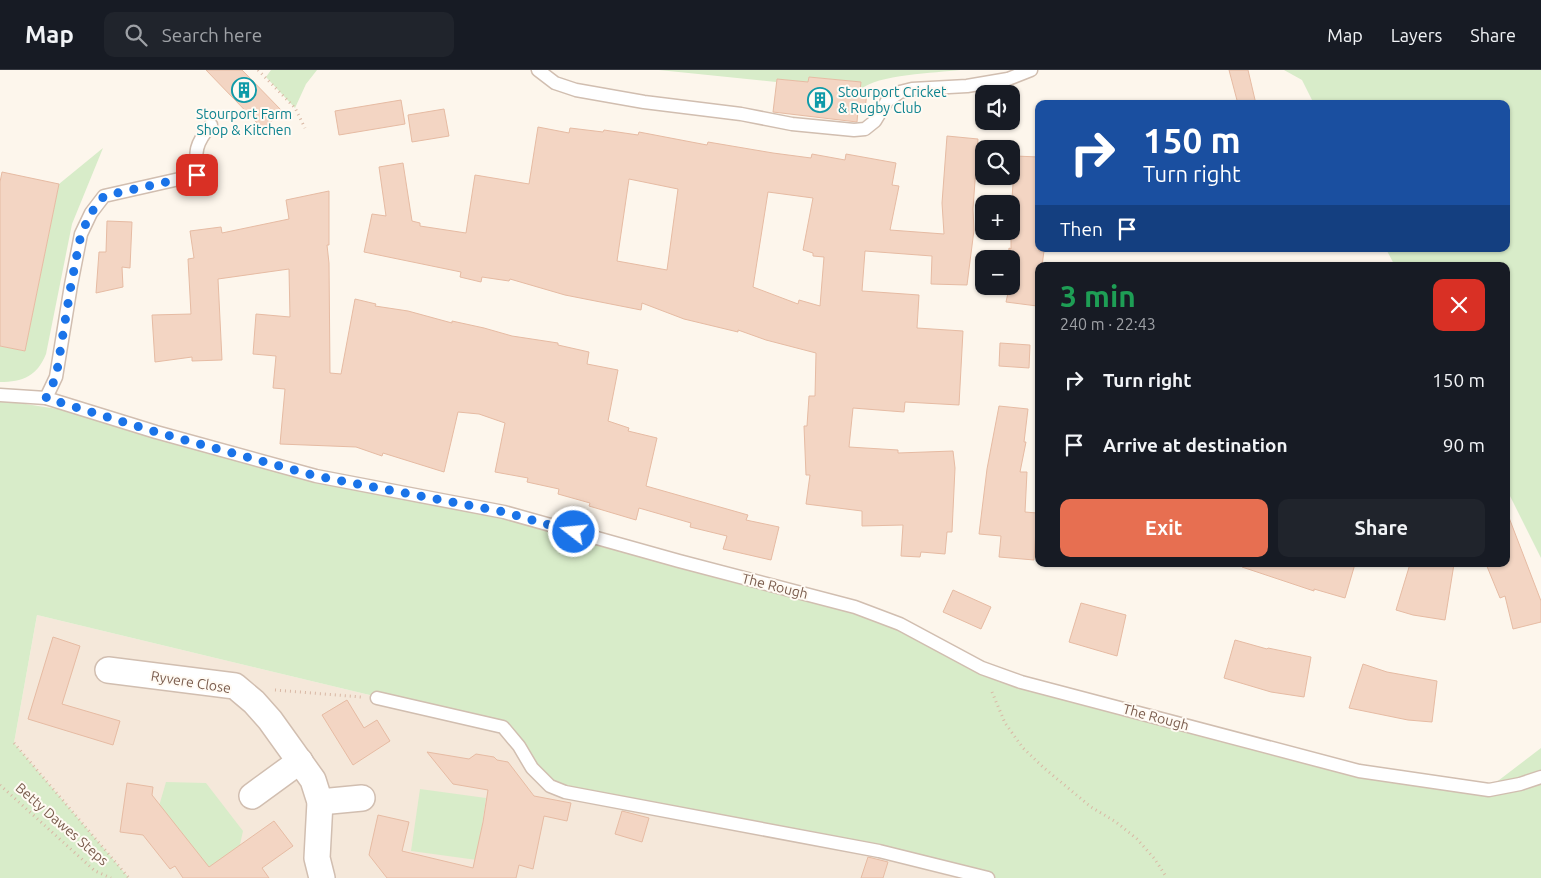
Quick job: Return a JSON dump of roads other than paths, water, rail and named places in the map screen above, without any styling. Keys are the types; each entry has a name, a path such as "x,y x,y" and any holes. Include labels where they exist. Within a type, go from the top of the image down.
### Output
{"street":[{"name":"Ryvere Close","path":"108,670 234,686 254,702 270,720 313,780 320,802 317,858 322,878"},
{"path":"252,796 300,761"},
{"path":"320,802 362,798"}],"lane":[{"path":"538,70 555,83 576,90 644,102 741,114 792,124 854,130 865,129 875,121 887,101 900,92 912,89 967,86 1008,79 1031,70"},
{"path":"46,398 56,377 81,234 91,213 104,196 197,175 195,154 201,137 211,125"},
{"name":"The Rough","path":"0,395 46,398 156,432 316,476 504,512 679,561 856,607 900,624 982,668 1021,682 1359,771 1490,790 1520,784 1541,777"},
{"path":"377,698 503,727 519,746 532,768 550,786 564,792 879,851 988,878"}],"place":[{"name":"Stourport Farm Shop & Kitchen","path":"244,90"},
{"name":"Stourport Cricket & Rugby Club","path":"820,100"}]}
